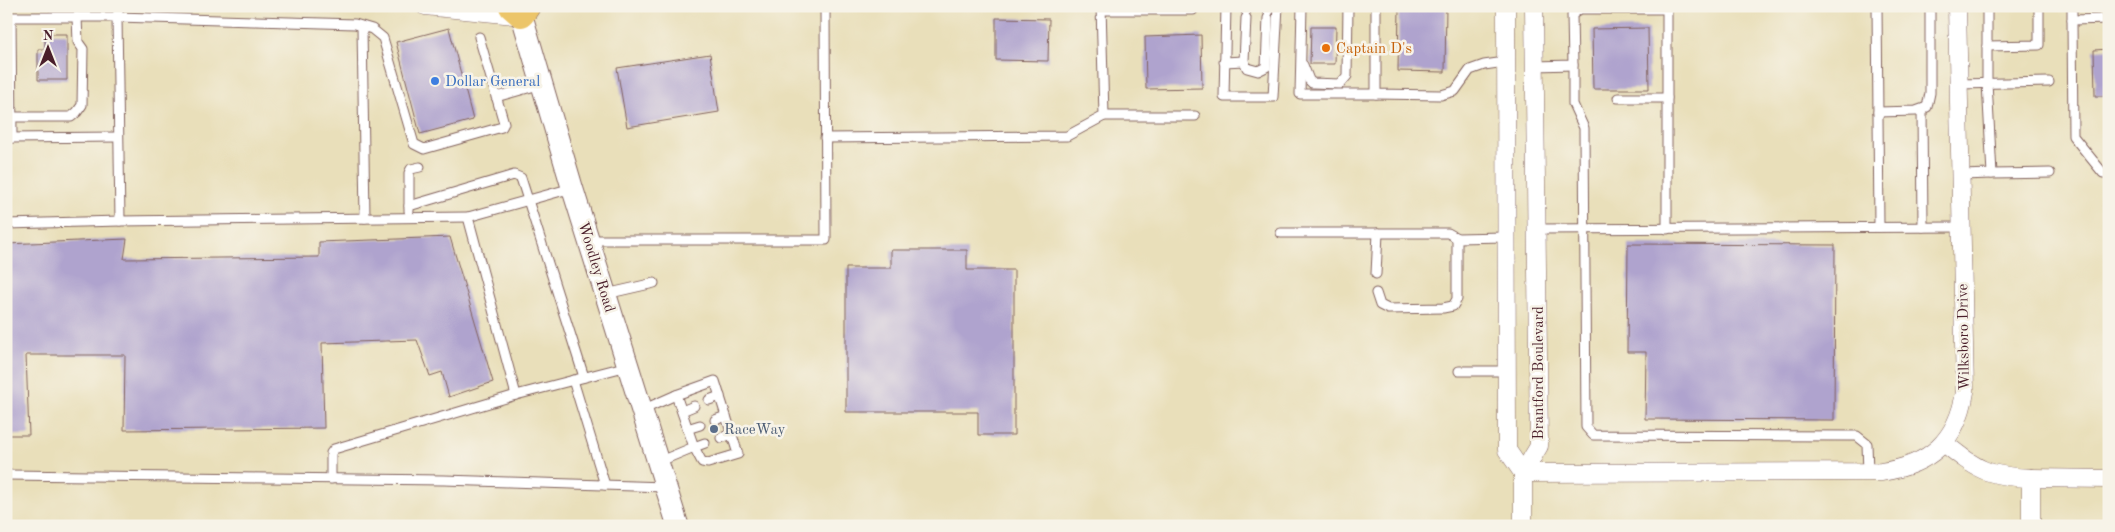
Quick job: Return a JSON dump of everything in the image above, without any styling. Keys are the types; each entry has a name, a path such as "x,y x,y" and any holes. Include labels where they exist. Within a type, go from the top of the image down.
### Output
{"street":[{"path":"425,6 520,10"},
{"name":"Brantford Boulevard","path":"1506,6 1507,450 1523,473 1539,446 1534,6"},
{"name":"Wilksboro Drive","path":"1523,473 1868,472 1902,469 1914,465 1929,456 1944,443 1957,424 1965,392 1958,6"},
{"name":"Woodley Road","path":"520,10 588,240 678,526"},
{"path":"1944,443 1973,466 1990,474 2031,478 2109,479"},
{"path":"1523,473 1523,526"},
{"path":"2031,478 2031,526"}],"lane":[{"path":"119,6 117,17 120,220"},
{"path":"588,240 826,240 825,6"},
{"path":"1104,116 1101,8 1193,10 1193,6"},
{"path":"1226,6 1224,97 1273,97 1278,6"},
{"path":"1302,6 1300,94 1441,95 1455,91 1470,70 1484,64 1506,62"},
{"path":"1301,60 1312,83 1340,84 1344,82 1347,76 1348,6"},
{"path":"1376,6 1376,94"},
{"path":"1877,6 1879,227"},
{"path":"1878,112 1922,110 1927,107 1930,93 1930,6"},
{"path":"1987,6 1987,83 1992,174"},
{"path":"1987,46 2039,45 2039,6"},
{"path":"2072,6 2073,136 2103,173 2109,173"},
{"path":"1667,229 1667,8 1580,9 1572,15 1573,104 1584,128 1586,427 1593,436 1857,436 1867,444 1868,472"},
{"path":"1246,12 1244,61 1247,68 1252,71 1258,71 1266,66 1268,12"},
{"path":"118,137 9,138 12,117 9,17 117,17 355,24 362,26 383,38 414,144 424,149 502,127 504,123 479,37"},
{"path":"12,117 70,117 82,105 83,49 78,42 77,17"},
{"path":"2072,20 2109,19"},
{"path":"362,26 365,218"},
{"path":"1224,62 1244,61"},
{"path":"1535,66 1573,65"},
{"path":"1959,84 2049,82"},
{"path":"496,97 543,84"},
{"path":"1618,98 1667,98"},
{"path":"1922,110 1923,227"},
{"path":"826,138 1067,136 1104,116 1195,116"},
{"path":"409,217 409,173 411,169 420,167"},
{"path":"1961,175 2050,173"},
{"path":"409,206 514,175 522,178 584,377"},
{"path":"6,224 120,220 468,216 529,201 572,187"},
{"path":"468,216 516,395"},
{"path":"1537,229 1962,227"},
{"path":"1281,233 1448,233 1457,238 1506,237"},
{"path":"1376,274 1378,233"},
{"path":"1376,292 1380,305 1388,309 1443,308 1453,306 1457,299 1457,238"},
{"path":"605,294 654,283"},
{"path":"331,479 331,454 334,449 516,395 628,366"},
{"path":"1459,371 1506,370"},
{"path":"573,380 605,485"},
{"path":"642,410 676,395 716,381 738,454 708,463 702,462 687,429 676,395"},
{"path":"709,400 720,396"},
{"path":"682,411 694,406"},
{"path":"716,420 726,416"},
{"path":"687,429 700,425"},
{"path":"721,438 732,434"},
{"path":"658,462 705,443"},
{"path":"6,475 331,479 666,487"}],"building":[{"path":"1399,6 1446,6 1445,72 1398,71"},
{"path":"996,18 1049,19 1048,61 996,60"},
{"path":"1311,27 1336,27 1335,64 1310,64"},
{"name":"Dollar General","path":"449,28 473,120 420,134 396,42"},
{"path":"1648,28 1649,89 1593,89 1592,29"},
{"path":"45,34 67,34 67,80 38,80 38,49 45,49"},
{"path":"1201,35 1202,88 1146,89 1145,37"},
{"path":"2109,49 2109,96 2095,96 2094,50"},
{"path":"710,54 719,112 627,127 617,68"},
{"path":"450,237 493,382 449,397 442,372 430,376 417,340 322,343 324,428 124,430 125,355 26,355 29,435 6,435 6,244 127,239 124,259 319,257 319,242"},
{"path":"1628,244 1835,245 1834,420 1645,419 1646,352 1627,352"},
{"path":"891,250 967,250 967,270 1014,270 1014,435 978,435 978,412 846,412 846,268 891,268"}],"place":[{"name":"Captain D's","path":"1326,48"},
{"name":"Dollar General","path":"435,81"},
{"name":"RaceWay","path":"714,429"}]}
